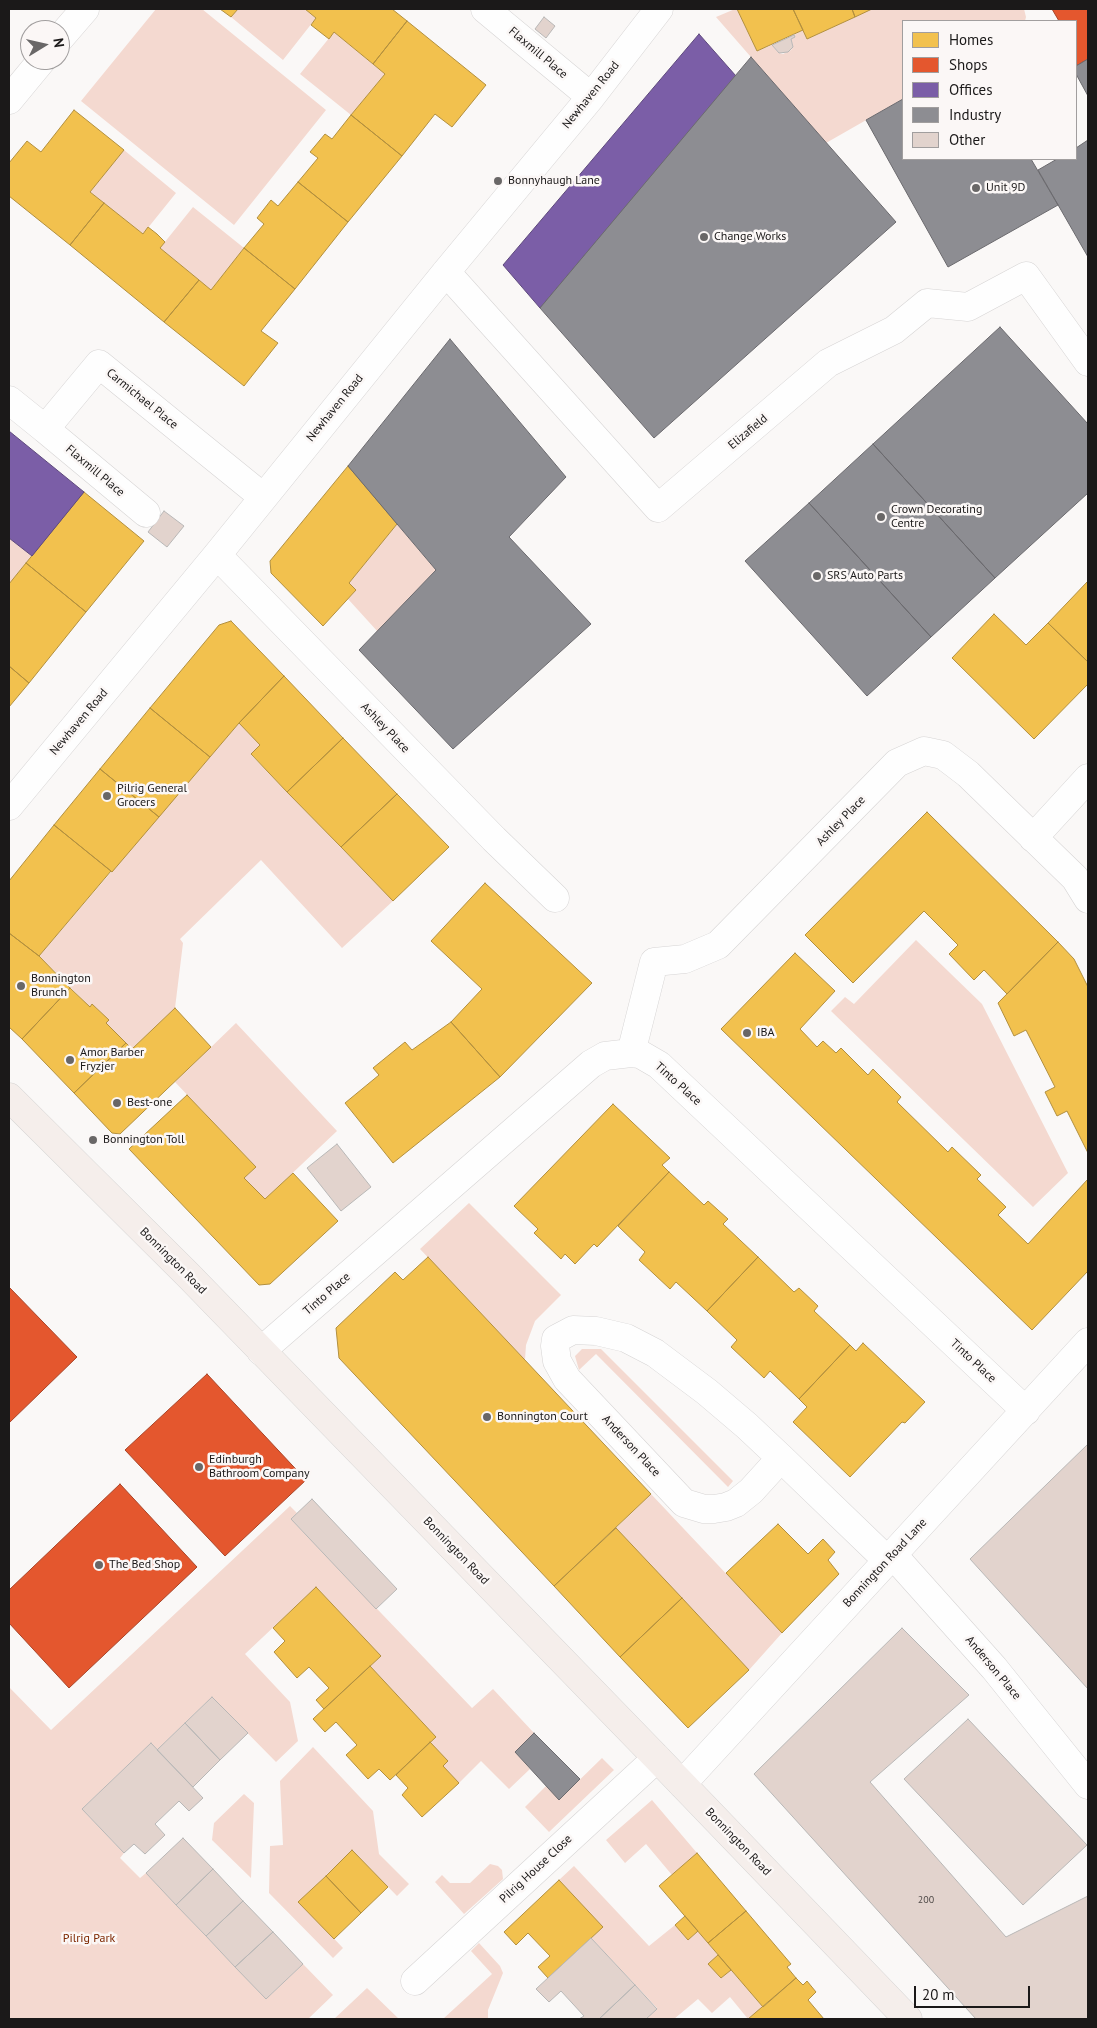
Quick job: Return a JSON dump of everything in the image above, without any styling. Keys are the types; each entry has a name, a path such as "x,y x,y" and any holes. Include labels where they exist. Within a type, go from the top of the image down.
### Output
{"main road":[{"name":"Bonnington Road","path":"9,1097 189,1276 657,1758 898,2016"}],"street":[{"path":"70,26 85,9"},
{"name":"Flaxmill Place","path":"485,9 591,97"},
{"name":"Newhaven Road","path":"9,806 217,556 446,272 591,97 659,9"},
{"path":"9,100 34,70"},
{"name":"Elizafield","path":"446,272 658,508 828,363 894,330 927,303 968,307 1026,276 1088,362"},
{"name":"Carmichael Place","path":"45,429 99,364 263,497"},
{"path":"9,400 45,429"},
{"name":"Flaxmill Place","path":"45,429 146,513"},
{"name":"Ashley Place","path":"217,556 494,840 555,898"},
{"name":"Ashley Place","path":"632,1053 654,962 685,959 718,945 898,763 924,751 943,755 968,774 1075,878 1088,899"},
{"path":"1033,838 1088,778"},
{"name":"Tinto Place","path":"261,1351 591,1064 605,1056 632,1053 640,1054 659,1065 1026,1411"},
{"name":"Anderson Place","path":"781,1458 751,1491 726,1508 704,1509 684,1503 567,1379 557,1361 556,1340 566,1333 582,1329 610,1334 640,1344 707,1392 781,1458 890,1558 994,1668 1088,1785"},
{"name":"Bonnington Road Lane","path":"682,1784 1088,1342"},
{"name":"Pilrig House Close","path":"415,1981 657,1758"}],"green space":[{"path":"156,9 202,9 326,110 234,225 81,101"},
{"path":"238,9 305,9 316,18 283,60 231,17"},
{"path":"737,9 757,51 772,45 779,53 783,54 793,47 791,39 795,37 794,35 803,30 807,39 872,9 1024,9 1026,17 1025,20 902,20 902,100 826,143 716,17"},
{"path":"334,32 385,74 351,115 300,74"},
{"path":"124,150 176,193 143,234 90,192"},
{"path":"193,207 244,248 211,290 160,248"},
{"path":"397,524 436,570 378,632 348,599 356,590 349,583"},
{"path":"9,538 32,556 9,584"},
{"path":"239,723 260,745 251,755 393,901 342,948 261,860 180,939 183,943 175,1008 132,1049 106,1023 109,1020 92,1004 90,1007 39,956"},
{"path":"916,940 982,1004 1068,1173 1033,1207 831,1011 845,997 854,1004"},
{"path":"236,1023 337,1131 265,1199 244,1178 256,1167 175,1082"},
{"path":"469,1203 561,1295 535,1321 526,1345 525,1360 420,1249"},
{"path":"582,1349 601,1349 733,1481 728,1487 596,1354 579,1370 575,1356"},
{"path":"651,1494 782,1633 749,1670 616,1528"},
{"name":"Pilrig Park","path":"290,1506 297,1513 291,1519 472,1708 493,1689 534,1733 515,1752 530,1769 509,1789 481,1761 459,1783 443,1766 448,1761 430,1742 436,1737 370,1666 381,1656 316,1587 245,1654 290,1702 298,1741 276,1762 212,1697 157,1750 151,1743 82,1809 124,1853 120,1858 140,1878 146,1873 266,1999 303,1964 333,1995 308,2019 9,2019 9,1687 51,1730"},
{"path":"313,1747 373,1811 379,1854 409,1884 397,1896 352,1850 299,1902 343,1948 333,1958 269,1893 270,1846 283,1845 280,1781"},
{"path":"602,1758 614,1770 549,1832 525,1807 546,1786 560,1799"},
{"path":"244,1794 254,1803 251,1878 212,1840 214,1823"},
{"path":"652,1800 697,1853 672,1875 646,1844 625,1863 606,1840"},
{"path":"490,1864 498,1866 502,1870 503,1879 464,1914 435,1882 442,1875 450,1883 470,1883"},
{"path":"574,1866 649,1946 675,1925 688,1940 698,1931 718,1955 709,1964 721,1978 731,1970 763,2007 748,2019 730,1997 712,2013 698,1999 674,2019 646,2019 657,2008 591,1938 603,1927 559,1880"},
{"path":"479,1943 500,1966 503,1973 488,2010 488,2019 443,2019 492,1974 471,1951"},
{"path":"367,1988 399,2019 334,2019"}],"building: Homes":[{"path":"220,9 238,9 231,17"},
{"path":"305,9 392,9 407,21 373,64 334,32 329,39 311,25 316,18"},
{"path":"737,9 793,9 803,30 757,51"},
{"path":"793,9 852,9 855,17 807,39"},
{"path":"852,9 872,9 855,17"},
{"path":"407,21 486,85 452,127 435,114 402,156 351,115 385,74 373,64"},
{"path":"74,110 124,150 90,192 104,203 70,245 9,196 9,163 27,141 41,152"},
{"path":"351,115 402,156 348,222 298,182 318,158 310,152 325,134 332,139"},
{"path":"298,182 348,222 295,289 244,248 264,224 257,218 271,200 278,206"},
{"path":"104,203 143,234 148,227 157,234 165,242 160,248 199,280 164,322 70,245"},
{"path":"244,248 295,289 261,331 278,343 244,386 164,322 199,280 211,290"},
{"path":"348,466 397,524 349,583 356,590 323,626 271,573 270,561"},
{"path":"84,492 144,541 86,612 26,563"},
{"path":"26,563 86,612 29,683 9,666 9,584"},
{"path":"1088,581 1088,662 1048,623"},
{"path":"994,614 1026,645 1048,623 1088,662 1088,684 1034,739 952,658"},
{"path":"231,621 284,676 239,723 210,757 150,708 219,625"},
{"path":"9,666 29,683 9,707"},
{"path":"284,676 343,738 287,792 251,754 260,745 239,723"},
{"path":"150,708 210,757 159,817 100,769"},
{"path":"343,738 397,794 341,847 287,792"},
{"path":"100,769 159,817 112,872 54,825"},
{"path":"397,794 449,847 393,901 341,847"},
{"path":"927,812 1058,942 1007,994 984,970 974,980 949,954 958,945 924,911 853,983 805,935"},
{"path":"54,825 111,871 39,956 9,933 9,881"},
{"path":"485,883 592,983 500,1077 451,1022 482,989 431,941"},
{"path":"9,933 39,956 70,988 22,1039 9,1027"},
{"path":"1058,942 1074,959 1088,987 1088,1153 1067,1111 1057,1116 1045,1092 1055,1087 1026,1030 1014,1036 998,1003"},
{"path":"795,953 835,991 800,1029 817,1047 823,1041 836,1053 841,1048 868,1075 873,1069 901,1097 897,1102 948,1152 952,1147 981,1175 977,1179 1006,1207 998,1215 1028,1244 1088,1179 1088,1271 1032,1330 721,1029"},
{"path":"70,988 90,1007 92,1004 109,1020 106,1023 126,1043 74,1093 22,1039"},
{"path":"175,1008 211,1047 120,1134 112,1133 74,1093 126,1043 132,1049"},
{"path":"451,1022 500,1077 393,1163 345,1103 379,1075 373,1068 405,1042 412,1050"},
{"path":"187,1095 256,1167 244,1178 265,1199 293,1173 338,1221 270,1284 259,1285 129,1149"},
{"path":"613,1104 670,1158 662,1165 669,1172 597,1247 594,1244 575,1264 565,1254 561,1259 534,1233 538,1229 514,1206"},
{"path":"669,1172 704,1205 708,1201 728,1219 723,1224 758,1257 707,1311 676,1282 670,1289 639,1260 645,1252 618,1226"},
{"name":"Bonnington Court","path":"428,1257 651,1494 554,1586 339,1358 336,1328 395,1272 403,1280"},
{"path":"758,1257 794,1292 799,1288 818,1306 814,1311 850,1345 799,1399 770,1371 764,1378 731,1347 737,1340 707,1311"},
{"path":"863,1343 925,1402 905,1423 902,1422 850,1477 793,1422 807,1407 799,1399 850,1345 856,1351"},
{"path":"778,1524 808,1554 823,1539 835,1552 828,1560 839,1574 782,1633 726,1573"},
{"path":"616,1528 682,1598 620,1657 554,1586"},
{"path":"316,1587 381,1656 324,1709 316,1700 329,1688 309,1667 297,1678 274,1652 285,1641 273,1628"},
{"path":"682,1598 749,1670 688,1728 620,1657"},
{"path":"370,1666 436,1737 390,1780 379,1769 368,1779 346,1755 357,1745 336,1722 325,1732 313,1719"},
{"path":"430,1742 448,1761 443,1766 459,1783 422,1817 402,1795 408,1788 396,1775"},
{"path":"352,1850 388,1887 361,1913 326,1876"},
{"path":"697,1853 746,1911 708,1943 659,1886"},
{"path":"326,1876 361,1913 334,1939 298,1902"},
{"path":"559,1880 603,1927 548,1978 538,1967 550,1956 528,1933 516,1945 504,1932"},
{"path":"746,1911 791,1964 787,1967 796,1978 763,2007 708,1943"},
{"path":"685,1916 698,1931 688,1940 675,1925"},
{"path":"718,1955 731,1970 721,1978 708,1964"},
{"path":"796,1978 803,1985 807,1981 816,1992 808,2000 824,2019 748,2019"}],"building: Shops":[{"path":"1052,9 1088,9 1088,59 1077,65 1077,20 1058,20"},
{"path":"9,1287 77,1357 9,1423"},
{"path":"207,1374 306,1480 225,1556 125,1450"},
{"path":"120,1484 197,1567 69,1688 9,1623 9,1590"}],"building: Offices":[{"path":"699,34 736,76 540,308 503,265"},
{"path":"9,431 84,492 32,556 9,538"}],"building: Industry":[{"path":"751,57 896,222 654,438 540,308"},
{"path":"1088,59 1088,96 1077,76 1077,65"},
{"name":"Unit 9D","path":"902,100 902,160 1032,160 1058,205 948,267 866,120"},
{"path":"1088,140 1088,257 1038,170 1055,160 1077,160 1077,147"},
{"path":"1000,327 1088,424 1088,493 995,578 873,444"},
{"path":"450,339 566,477 509,537 591,624 453,749 359,650 436,570 348,466"},
{"path":"873,444 995,578 931,637 809,503"},
{"path":"809,503 931,637 867,696 745,561"},
{"path":"534,1733 580,1779 559,1800 515,1752"}],"building: Other":[{"path":"544,17 555,26 546,38 535,29"},
{"path":"794,35 795,37 791,39 793,47 788,52 779,53 772,45"},
{"path":"164,511 184,526 167,547 148,532"},
{"path":"337,1144 371,1187 341,1211 307,1168"},
{"path":"1088,1444 1088,1689 970,1559"},
{"path":"312,1499 397,1589 376,1609 291,1519"},
{"path":"902,1628 969,1695 870,1782 1006,1937 1088,1896 1088,2019 976,2019 754,1774"},
{"path":"212,1697 248,1733 220,1760 185,1723"},
{"path":"968,1719 1087,1845 1023,1905 904,1779"},
{"path":"185,1723 220,1760 193,1787 157,1750"},
{"path":"151,1743 203,1798 189,1811 179,1801 155,1824 165,1835 145,1854 134,1844 124,1853 82,1809"},
{"path":"183,1838 213,1869 176,1905 146,1873"},
{"path":"213,1869 243,1901 206,1936 176,1905"},
{"path":"243,1901 273,1932 235,1967 206,1936"},
{"path":"273,1932 303,1964 266,1999 235,1967"},
{"path":"591,1938 635,1985 599,2019 579,2019 584,2016 561,1991 549,2002 536,1989"},
{"path":"635,1985 657,2009 646,2019 599,2019"}],"place":[{"name":"Bonnyhaugh Lane","path":"498,181"},
{"name":"Unit 9D","path":"976,188"},
{"name":"Change Works","path":"704,237"},
{"name":"Crown Decorating Centre","path":"881,517"},
{"name":"SRS Auto Parts","path":"817,576"},
{"name":"Pilrig General Grocers","path":"107,796"},
{"name":"Bonnington Brunch","path":"21,986"},
{"name":"IBA","path":"747,1033"},
{"name":"Amor Barber Fryzjer","path":"70,1060"},
{"name":"Best-one","path":"117,1103"},
{"name":"Bonnington Toll","path":"93,1140"},
{"name":"Bonnington Court","path":"487,1417"},
{"name":"Edinburgh Bathroom Company","path":"199,1467"},
{"name":"The Bed Shop","path":"99,1565"}]}
